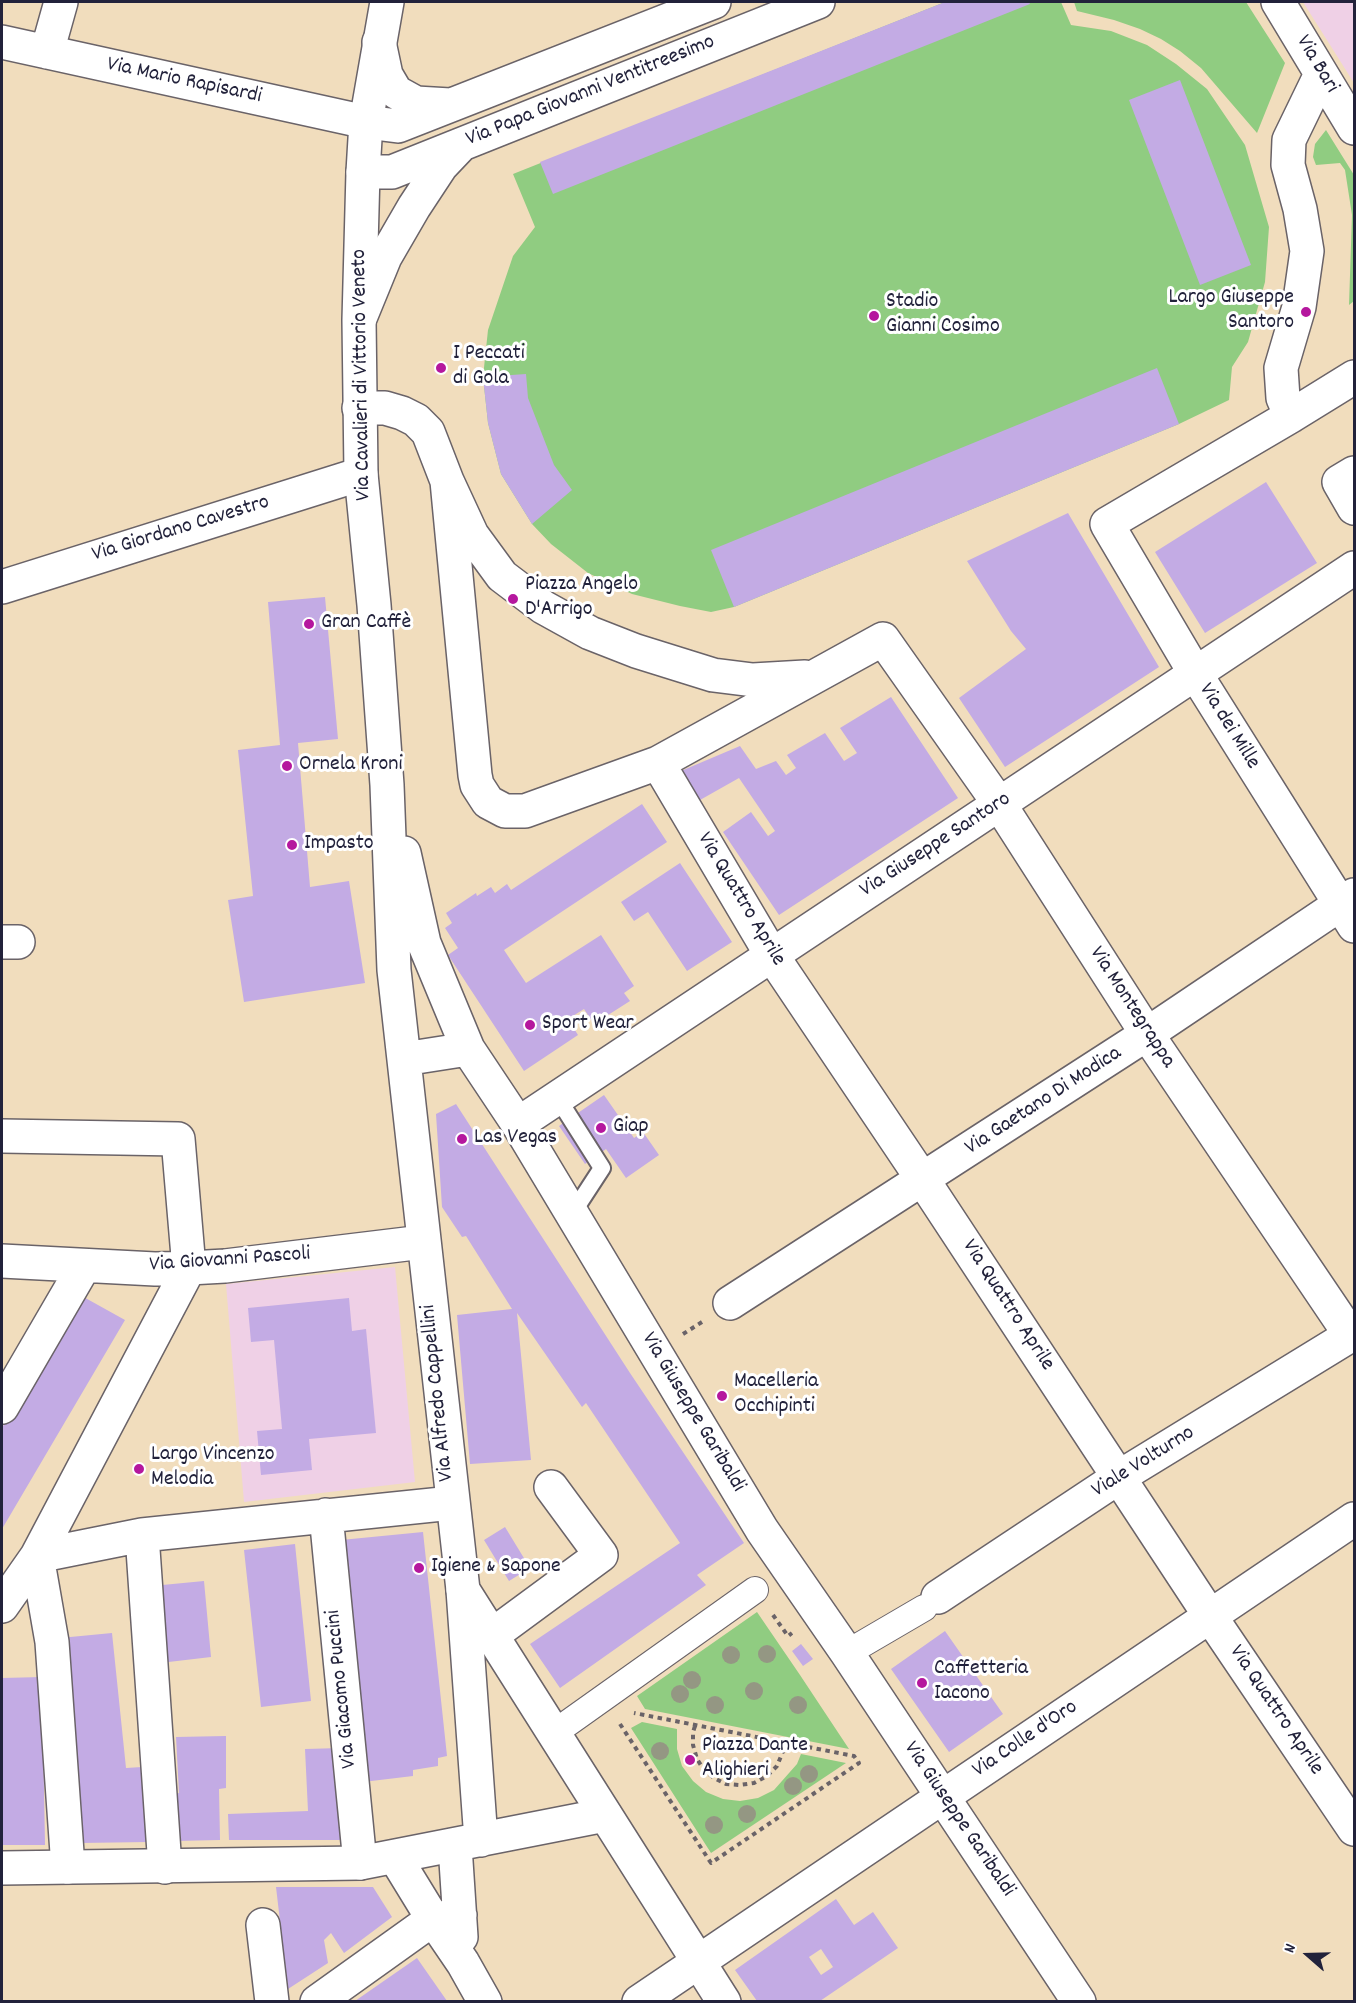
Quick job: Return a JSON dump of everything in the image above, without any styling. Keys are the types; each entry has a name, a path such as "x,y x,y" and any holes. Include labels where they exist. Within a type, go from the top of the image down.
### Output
{"street":[{"path":"46,52 62,2"},
{"name":"Via Cavalieri di Vittorio Veneto","path":"387,2 366,122 359,320 361,474 374,605 387,785"},
{"name":"Via Papa Giovanni Ventitreesimo","path":"366,122 398,126 714,2"},
{"name":"Via Papa Giovanni Ventitreesimo","path":"363,172 392,172 818,2"},
{"name":"Via Bari","path":"1278,2 1354,128"},
{"name":"Via Mario Rapisardi","path":"2,42 366,122"},
{"path":"379,42 386,75 396,92 416,103 455,105"},
{"path":"1321,74 1289,140 1288,165 1300,209 1307,251 1299,307 1281,368 1282,398 1291,416 1354,376"},
{"path":"359,320 385,257 414,207 441,166 464,142"},
{"path":"359,408 385,408 416,420 428,432 472,535 502,576 543,607 590,633 636,651 714,675 753,680 813,677"},
{"name":"Via dei Mille","path":"1291,416 1107,524 1195,673 1350,908"},
{"path":"1354,473 1339,482 1354,508"},
{"name":"Via Giordano Cavestro","path":"2,587 361,474"},
{"path":"447,481 475,775 482,794 496,808 506,811 525,811 662,771 813,677"},
{"name":"Via Giuseppe Santoro","path":"518,1124 1354,568"},
{"name":"Via Montegrappa","path":"813,677 884,639 1000,805 1147,1034 1353,1335"},
{"name":"Via Quattro Aprile","path":"662,771 771,954 1354,1829"},
{"name":"Via Giuseppe Garibaldi","path":"387,785 424,943 468,1049 518,1124 762,1530 847,1653 1079,2001"},
{"name":"Via Alfredo Cappellini","path":"387,785 394,969 463,1590 490,1636 698,1960"},
{"name":"Via Gaetano Di Modica","path":"730,1303 1147,1034 1350,908"},
{"path":"404,1059 468,1049"},
{"path":"2,1136 178,1139 189,1269 37,1556 2,1606"},
{"name":"Via Giovanni Pascoli","path":"2,1261 189,1269 423,1242"},
{"path":"2,1407 84,1266"},
{"name":"Viale Volturno","path":"847,1653 931,1602 1119,1477 1353,1335"},
{"path":"490,1636 601,1555 551,1487"},
{"path":"37,1556 142,1535 452,1503"},
{"name":"Via Giacomo Puccini","path":"326,1515 360,1863"},
{"name":"Via Colle d'Oro","path":"639,2001 1354,1519"},
{"path":"142,1535 165,1867"},
{"path":"37,1556 52,1642 68,1867"},
{"path":"317,2001 436,1922 468,1843 463,1590"},
{"path":"554,1733 602,1707 755,1590"},
{"path":"2,1868 360,1863 605,1815"},
{"path":"395,1857 485,2001"},
{"path":"263,1925 272,2001"},
{"path":"698,1960 724,2001"}],"lane":[{"path":"557,1097 602,1168 572,1214"}],"path":[{"path":"654,1352 730,1303"},
{"path":"602,1707 854,1756 859,1763 711,1863 602,1707"},
{"path":"695,1725 693,1745 697,1759 704,1770 726,1784 754,1783 767,1776 777,1766 786,1743"}],"shaded area":[{"path":"1303,2 1354,2 1354,83"},
{"path":"395,1267 415,1482 244,1502 226,1284"}],"green space":[{"name":"Stadio Gianni Cosimo","path":"945,2 1061,2 1071,25 1111,31 1147,45 1176,64 1207,89 1245,145 1269,227 1265,282 1248,342 1232,367 1229,400 1179,424 734,607 711,612 680,606 632,594 588,573 551,544 532,524 501,474 488,423 483,377 488,330 513,256 535,227 513,174"},
{"path":"1074,2 1246,2 1285,63 1257,133 1201,68 1180,51 1140,29 1077,11"},
{"path":"1326,130 1354,175 1354,301 1349,305 1352,215 1345,170 1340,163 1316,165 1313,157 1315,144"},
{"path":"757,1612 849,1749 645,1709 637,1696"},
{"path":"642,1722 677,1729 677,1749 682,1766 693,1781 706,1792 723,1799 740,1801 758,1798 774,1790 797,1764 801,1754 846,1763 711,1853 631,1728"}],"building":[{"path":"945,2 1029,2 1030,4 553,194 540,162"},
{"path":"1180,80 1251,265 1200,285 1129,100"},
{"path":"1157,368 1179,424 734,607 711,550"},
{"path":"526,374 528,398 554,465 572,490 532,524 501,474 488,423 483,377"},
{"path":"1266,482 1317,563 1205,633 1155,552"},
{"path":"1068,513 1159,667 1005,767 959,698 1026,649 1011,631 967,561"},
{"path":"325,597 338,739 298,743 310,887 349,881 365,983 244,1002 228,900 253,896 238,750 280,745 268,602"},
{"path":"891,697 958,798 779,915 723,832 751,812 768,836 775,831 739,778 700,800 681,771 740,746 756,769 776,761 786,775 796,768 787,755 825,733 844,761 857,753 840,728"},
{"path":"642,804 667,842 504,950 526,983 601,935 634,986 624,993 630,1001 594,1024 584,1009 568,1019 578,1035 524,1071 448,955 458,948 445,928 452,923 446,913 476,893 477,896 491,887 495,893 507,884 511,890"},
{"path":"680,863 732,942 687,971 648,912 634,921 621,902"},
{"path":"604,1095 634,1138 643,1132 659,1155 626,1178 606,1149 585,1164 559,1126"},
{"path":"456,1104 630,1373 744,1543 697,1575 706,1585 560,1688 530,1644 680,1543 586,1403 582,1407 517,1313 531,1460 470,1464 457,1315 512,1309 466,1236 462,1237 442,1207 436,1114"},
{"path":"80,1295 125,1320 2,1529 2,1428"},
{"path":"349,1298 352,1331 366,1329 376,1433 309,1439 312,1470 261,1475 257,1431 282,1429 274,1340 251,1342 248,1308"},
{"path":"505,1527 530,1568 509,1581 484,1540"},
{"path":"423,1532 447,1756 438,1758 438,1766 413,1770 413,1776 363,1782 341,1540"},
{"path":"295,1544 311,1701 261,1707 244,1550"},
{"path":"204,1581 211,1657 160,1663 152,1586"},
{"path":"945,1631 1003,1714 949,1752 891,1669"},
{"path":"112,1633 126,1768 142,1767 149,1842 80,1843 60,1638"},
{"path":"801,1644 813,1659 803,1666 792,1651"},
{"path":"42,1677 45,1845 2,1845 2,1678"},
{"path":"226,1736 226,1788 219,1789 220,1840 175,1841 174,1794 179,1793 176,1737"},
{"path":"341,1748 344,1840 229,1840 228,1814 308,1811 305,1749"},
{"path":"276,1887 373,1887 392,1917 344,1953 331,1933 324,1940 328,1963 288,1989"},
{"path":"836,1899 854,1925 873,1912 898,1948 820,2001 757,2001 735,1970","holes":["821,1949 833,1967 821,1975 809,1957"]},
{"path":"417,1958 447,2001 355,2001"}],"place":[{"name":"Largo Giuseppe Santoro","path":"1306,312"},
{"name":"Stadio Gianni Cosimo","path":"874,316"},
{"name":"I Peccati di Gola","path":"441,368"},
{"name":"Piazza Angelo D'Arrigo","path":"513,599"},
{"name":"Gran Caffè","path":"309,624"},
{"name":"Ornela Kroni","path":"287,766"},
{"name":"Impasto","path":"292,845"},
{"name":"Sport Wear","path":"530,1025"},
{"name":"Giap","path":"601,1128"},
{"name":"Las Vegas","path":"462,1139"},
{"name":"Macelleria Occhipinti","path":"722,1396"},
{"name":"Largo Vincenzo Melodia","path":"139,1469"},
{"name":"Igiene & Sapone","path":"419,1568"},
{"name":"Caffetteria Iacono","path":"922,1683"},
{"name":"Piazza Dante Alighieri","path":"690,1760"}]}
